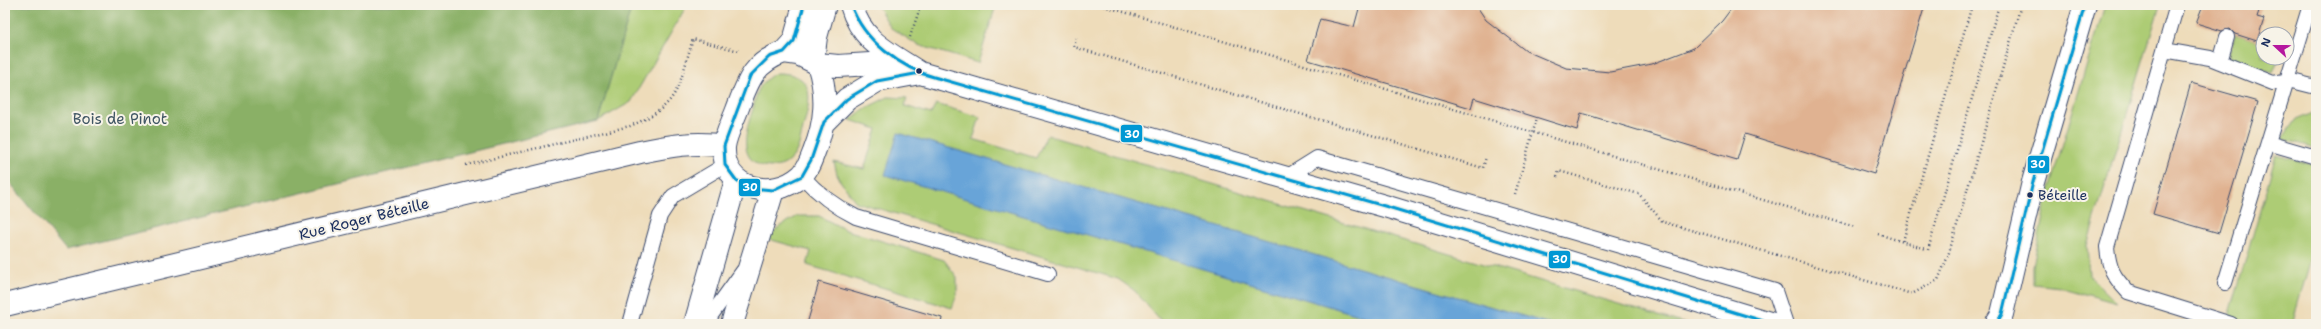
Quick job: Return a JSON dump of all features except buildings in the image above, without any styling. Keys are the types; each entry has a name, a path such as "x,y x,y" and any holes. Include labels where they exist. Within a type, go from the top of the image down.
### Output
{"street":[{"path":"695,324 728,164 750,76 769,57 784,52 794,41 804,5"},
{"path":"728,164 752,188 773,190 802,176 811,160 824,122 826,100 823,80 815,62 816,37 825,5"},
{"path":"851,5 856,20 869,38 887,54 910,59 1285,178 1773,324"},
{"path":"1996,324 2002,314 2033,182 2085,5"},
{"path":"784,52 815,62 838,66 910,59"},
{"path":"824,122 847,99 910,59"},
{"name":"Rue Roger Béteille","path":"5,305 640,152 704,143 728,164"},
{"path":"732,324 773,190"}],"lane":[{"path":"2177,5 2107,247 2109,266 2118,281 2128,292 2231,324"},
{"path":"2225,283 2310,5"},
{"path":"2220,62 2227,37"},
{"path":"2164,50 2210,58 2273,83 2288,80 2316,87"},
{"path":"2268,143 2316,157"},
{"path":"1285,178 1318,158 1775,291 1786,324"},
{"path":"630,324 660,216 673,196 728,164"},
{"path":"802,176 823,198 835,207 856,217 1048,274"},
{"path":"708,324 712,314 752,259"}],"path":[{"path":"910,59 921,5"},
{"path":"1100,5 1855,227"},
{"path":"1903,241 1972,5"},
{"path":"1878,234 1927,250 1999,5"},
{"path":"1557,177 1558,170 1639,194 1664,222 1912,294 1938,280 1948,256 2021,5"},
{"path":"1076,38 1074,47 1483,168 1486,157"},
{"path":"618,129 650,118 665,108 676,92 693,39 738,51"},
{"path":"1509,214 1537,118"}],"green space":[{"name":"Bois de Pinot","path":"5,5 632,5 598,121 66,250 5,177"},
{"path":"632,5 687,5 631,102 598,121"},
{"path":"877,5 996,5 978,63 918,45 891,28"},
{"path":"2105,5 2160,5 2087,245 2089,275 2117,303 2060,287 2033,284 2033,267 2047,196"},
{"path":"2235,34 2255,40 2255,66 2276,66 2273,73 2231,61 2230,53"},
{"path":"776,73 789,74 799,78 805,83 809,98 799,146 795,154 784,165 770,167 763,166 749,157 746,150 746,133 758,91 766,80"},
{"path":"888,97 907,98 905,106 931,114 936,104 980,117 973,139 1036,158 1047,135 1686,324 1550,324 898,133 886,175 1389,324 1196,324 1178,318 1175,324 1163,324 1135,291 1118,279 856,202 838,178 834,162 864,169 877,129 850,120 864,109"},
{"path":"2316,112 2316,148 2282,139 2296,119"},
{"path":"2276,155 2316,166 2316,241 2292,324 2252,324 2229,317"},
{"path":"798,216 819,216 846,230 944,260 957,277 957,294 952,308 807,265 811,251 768,239 780,226"}],"water":[{"path":"898,133 1550,324 1389,324 885,175"}],"transit line":[{"name":"30","path":"804,5 794,41 784,52 769,57 750,76 724,146 725,165 736,180 751,188 773,190 802,176 811,160 824,122 847,99 877,81 920,73 1388,207 1773,324"},
{"name":"30","path":"851,5 865,30 885,51 910,67 937,78"},
{"name":"30","path":"1996,324 2002,314 2033,182 2085,5"}],"place":[{"name":"Béteille","path":"2030,195"}]}
